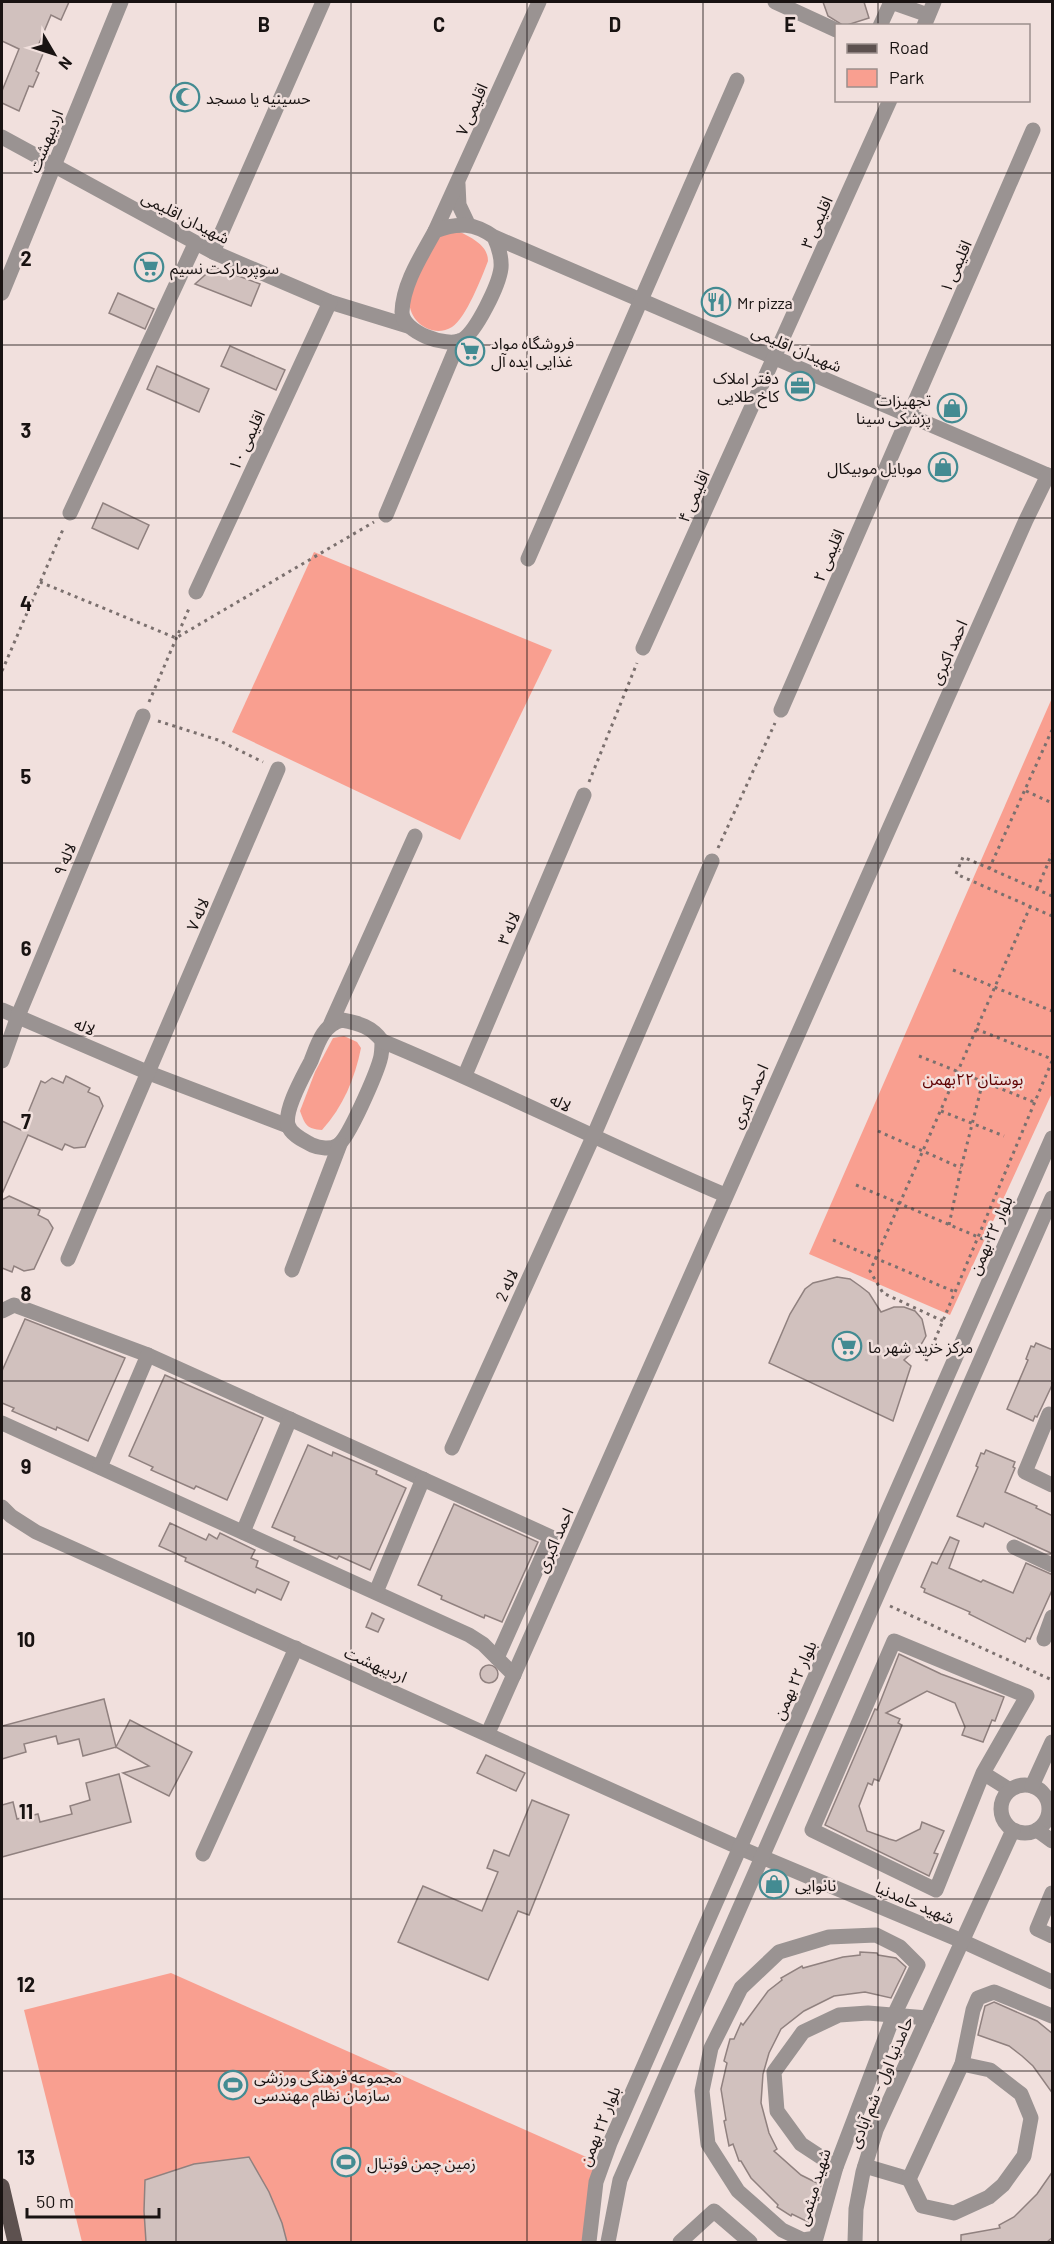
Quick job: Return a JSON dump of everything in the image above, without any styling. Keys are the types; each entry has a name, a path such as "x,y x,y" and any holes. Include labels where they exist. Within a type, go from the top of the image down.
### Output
{"main road":[{"path":"2,2186 15,2242"}],"street":[{"name":"اردیبهشت","path":"2,293 121,2"},
{"path":"213,252 323,2"},
{"name":"اقلیمی ۷","path":"435,231 539,2"},
{"path":"775,2 835,29"},
{"path":"881,24 891,2 929,14"},
{"path":"528,559 737,80"},
{"name":"اقلیمی ۳","path":"775,358 889,102"},
{"name":"اقلیمی ۱","path":"909,415 1033,130"},
{"name":"شهیدان اقلیمی","path":"2,137 195,244 330,303 408,326"},
{"path":"458,182 459,205 468,224"},
{"path":"468,224 494,237 501,253 500,271 483,314 471,334 459,341 442,341 422,335 408,326 402,315 408,286 435,231 450,225 468,224"},
{"name":"شهیدان اقلیمی","path":"494,237 1051,476"},
{"path":"70,513 195,244"},
{"path":"500,271 516,258 538,256"},
{"name":"اقلیمی ۱۰","path":"196,592 330,303"},
{"path":"386,515 459,341"},
{"name":"اقلیمی ۴","path":"643,648 775,358"},
{"name":"اقلیمی ۲","path":"781,710 909,415"},
{"name":"احمد اکبری","path":"488,1733 1026,520 1051,476"},
{"name":"لاله ۹","path":"2,1061 5,1040 18,1016 143,716"},
{"name":"لاله ۷","path":"68,1259 278,769"},
{"name":"لاله ۳","path":"465,1075 584,795"},
{"path":"288,1126 291,1103 323,1033 331,1023 415,836"},
{"name":"لاله 2","path":"452,1448 592,1137 712,861"},
{"name":"لاله","path":"2,1010 149,1073 288,1126 298,1137 317,1147 333,1148 340,1144"},
{"name":"لاله","path":"331,1023 342,1020 358,1023 376,1032 382,1041 465,1075 592,1137 725,1196"},
{"path":"292,1270 340,1144 352,1125 380,1059 382,1041"},
{"name":"بلوار ۲۲ بهمن","path":"589,2242 596,2182 610,2143 1053,1138"},
{"path":"608,2242 620,2180 1053,1198"},
{"path":"2,1311 14,1305 148,1355 551,1536 497,1658"},
{"path":"100,1467 148,1355"},
{"path":"1053,1415 1049,1414 1024,1472 1053,1485"},
{"path":"243,1532 290,1419"},
{"path":"2,1423 469,1635 483,1644 504,1668 514,1675"},
{"path":"376,1592 423,1479"},
{"name":"اردیبهشت","path":"2,1507 11,1516 36,1532 740,1848"},
{"path":"1014,1546 1053,1565"},
{"path":"1044,1639 1053,1617"},
{"path":"894,1641 1027,1695 983,1773 936,1890 812,1830 894,1641"},
{"path":"203,1854 296,1648"},
{"path":"1032,1786 1053,1742"},
{"path":"983,1773 1010,1790"},
{"path":"1025,1785 1032,1786 1045,1796 1049,1811 1043,1826 1029,1833 1013,1830 1007,1826 1001,1811 1002,1803 1010,1790 1025,1785"},
{"name":"حامدنیا اول - شم آبادی","path":"857,2240 856,2209 865,2166 876,2130 1013,1830"},
{"path":"1037,1830 1053,1841"},
{"name":"شهید حامدنیا","path":"740,1848 962,1941 1053,1982"},
{"path":"1053,1893 1036,1929 1053,1936"},
{"name":"شهید میثمی","path":"876,1935 900,1947 918,1965 894,2015 836,2166 816,2238 802,2241 782,2230 738,2191 708,2144 702,2091 711,2048 741,1988 779,1952 829,1937 876,1935"},
{"path":"909,2179 962,2064 973,2010 978,1998 994,1992 1053,2016"},
{"path":"836,2166 801,2144 777,2111 774,2073 803,2032 839,2015 868,2013 927,2018"},
{"path":"865,2166 909,2179 922,2206 954,2213 989,2197 1003,2186 1024,2156 1031,2118 1021,2094 990,2070 962,2064"},
{"path":"680,2242 714,2211 750,2242"}],"path":[{"path":"2,671 70,513"},
{"path":"196,592 143,716 218,740 278,769"},
{"path":"584,795 643,648"},
{"path":"712,861 781,710"},
{"path":"989,869 1053,730"},
{"path":"1026,790 1053,803"},
{"path":"1037,889 1053,854"},
{"path":"1053,896 963,857 956,874 1053,916"},
{"path":"943,1321 883,1293 870,1271 1030,907"},
{"path":"953,970 1053,1011"},
{"path":"926,1361 1053,1060 976,1029"},
{"path":"919,1056 1035,1102"},
{"path":"949,1225 983,1082"},
{"path":"940,1111 1004,1136"},
{"path":"878,1131 961,1168"},
{"path":"856,1185 1004,1248"},
{"path":"833,1240 955,1292"},
{"path":"875,1599 1053,1680"}],"green space":[{"path":"458,231 482,246 488,261 473,297 457,322 444,330 428,329 421,325 412,312 410,296 412,289 437,236"},
{"path":"314,552 552,650 460,840 232,732"},
{"name":"بوستان ۲۲بهمن","path":"1052,698 1052,1093 950,1315 809,1254"},
{"path":"344,1036 357,1042 361,1048 355,1070 342,1102 329,1121 322,1130 313,1129 305,1123 300,1111 315,1072 333,1038"},
{"name":"مجموعه فرهنگی ورزشی سازمان نظام مهندسی","path":"171,1973 593,2160 596,2242 82,2242 24,2010"}],"building":[{"path":"2,2 69,2 61,20 51,15 38,46 45,49 36,71 39,73 33,87 29,86 19,111 2,103 2,91 19,49 2,41"},
{"path":"823,2 864,2 869,18 850,24 841,24 828,16"},
{"path":"214,267 260,284 251,306 195,284"},
{"path":"118,293 154,309 145,329 109,313"},
{"path":"230,346 285,370 276,390 221,366"},
{"path":"157,366 209,389 199,412 147,389"},
{"path":"103,503 149,525 138,549 92,528"},
{"path":"66,1076 90,1088 88,1092 99,1097 103,1106 85,1147 74,1148 65,1144 62,1150 28,1135 2,1194 2,1121 21,1130 41,1081 45,1083 52,1078 63,1083"},
{"path":"9,1196 40,1210 38,1215 48,1220 53,1228 34,1269 24,1271 14,1266 12,1272 2,1268 2,1200"},
{"name":"مرکز خرید شهر ما","path":"837,1277 850,1279 869,1293 881,1312 894,1307 904,1307 915,1311 922,1319 926,1336 904,1360 911,1366 893,1421 769,1363 790,1314 805,1289 813,1283"},
{"path":"25,1319 125,1358 88,1441 12,1411 14,1408 2,1403 2,1371"},
{"path":"1036,1343 1053,1350 1053,1383 1033,1421 1007,1409 1028,1360 1026,1359 1031,1346 1034,1347"},
{"path":"165,1375 263,1418 227,1500 196,1486 194,1489 151,1470 153,1467 129,1456"},
{"path":"308,1445 332,1456 333,1452 377,1471 376,1474 406,1488 370,1570 339,1556 337,1559 294,1540 295,1537 272,1527"},
{"path":"986,1450 1015,1462 1013,1467 1015,1468 1005,1492 1053,1516 1053,1554 985,1523 983,1527 957,1516 978,1467 976,1466 981,1453 984,1454"},
{"path":"454,1504 538,1542 502,1622 485,1615 484,1618 441,1599 442,1596 418,1585"},
{"path":"170,1523 206,1540 209,1534 217,1539 220,1533 255,1550 251,1558 258,1561 256,1567 289,1582 281,1600 257,1589 255,1593 185,1561 186,1558 159,1546"},
{"path":"950,1537 959,1541 949,1568 981,1582 983,1580 1013,1593 1026,1563 1053,1575 1053,1588 1030,1639 1027,1638 1025,1642 969,1614 970,1612 924,1592 925,1589 921,1587 932,1562 937,1564"},
{"path":"372,1613 384,1619 378,1632 366,1627"},
{"path":"899,1654 941,1674 1004,1697 995,1721 992,1720 983,1742 962,1735 965,1727 955,1703 927,1691 886,1713 900,1719 898,1723 902,1725 879,1781 874,1779 872,1785 868,1783 859,1806 867,1831 889,1839 896,1841 920,1829 922,1822 944,1831 934,1853 938,1854 929,1876 825,1825 875,1709 877,1710"},
{"path":"489,1665 495,1668 498,1674 495,1680 489,1683 483,1680 480,1674 483,1668"},
{"path":"104,1699 116,1747 83,1756 79,1739 58,1744 56,1736 24,1744 26,1752 2,1759 2,1726"},
{"path":"130,1720 192,1752 169,1796 123,1773 149,1766 116,1747"},
{"path":"486,1755 525,1773 516,1791 477,1773"},
{"path":"119,1774 131,1822 2,1857 2,1805 13,1802 17,1819 38,1814 40,1822 72,1814 70,1806 90,1800 86,1783"},
{"path":"532,1800 569,1815 529,1915 518,1911 488,1980 398,1942 423,1886 482,1911 498,1872 487,1868 494,1850 509,1856"},
{"path":"860,1952 877,1953 896,1958 906,1967 891,1998 865,1992 834,1996 804,2011 781,2029 769,2053 763,2074 761,2103 769,2133 777,2149 774,2151 801,2175 821,2185 810,2223 792,2214 791,2216 777,2207 778,2205 751,2178 739,2161 733,2144 729,2146 721,2089 727,2063 724,2061 730,2039 734,2039 741,2023 743,2025 768,1991 782,1980 781,1978 802,1966 803,1968 843,1957 860,1955"},
{"path":"994,2002 1037,2021 1053,2034 1053,2094 1033,2066 1022,2056 1009,2046 978,2035 985,2006"},
{"path":"249,2157 269,2192 287,2242 146,2242 145,2180 194,2164"},
{"path":"1053,2171 1053,2237 1047,2242 961,2242 961,2235 1000,2228 999,2225 1014,2217 1037,2194"}],"place":[{"name":"حسینیه یا مسجد","path":"185,97"},
{"name":"سوپرمارکت نسیم","path":"149,267"},
{"name":"Mr pizza","path":"716,302"},
{"name":"فروشگاه مواد غذایی ایده آل","path":"470,351"},
{"name":"دفتر املاک کاخ طلایی","path":"800,386"},
{"name":"تجهیزات پزشکی سینا","path":"952,408"},
{"name":"موبایل موبیکال","path":"943,467"},
{"name":"مرکز خرید شهر ما","path":"847,1346"},
{"name":"نانوایی","path":"774,1884"},
{"name":"مجموعه فرهنگی ورزشی سازمان نظام مهندسی","path":"233,2085"},
{"name":"زمین چمن فوتبال","path":"346,2162"}]}
